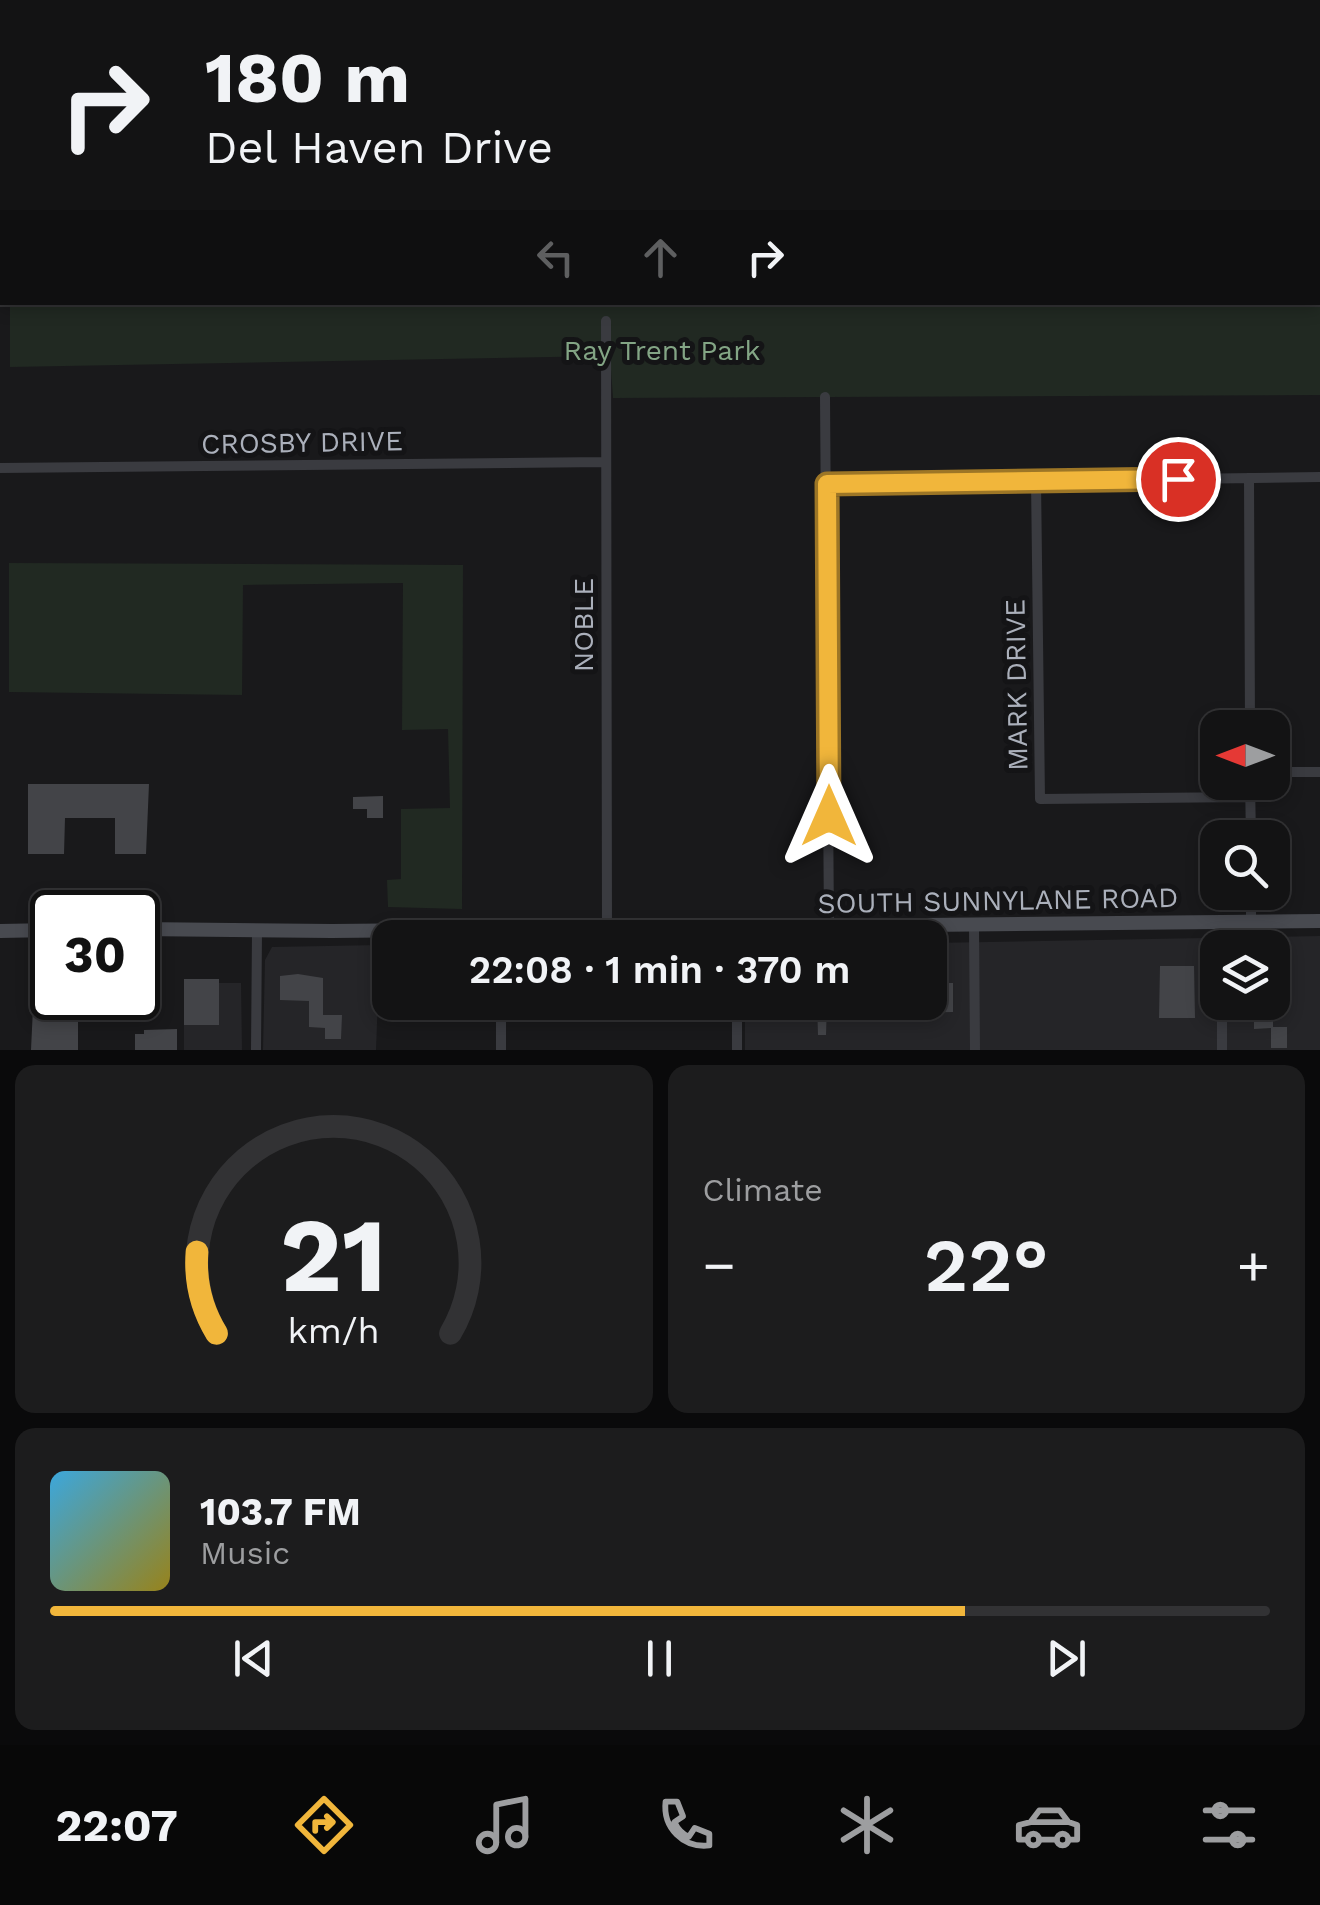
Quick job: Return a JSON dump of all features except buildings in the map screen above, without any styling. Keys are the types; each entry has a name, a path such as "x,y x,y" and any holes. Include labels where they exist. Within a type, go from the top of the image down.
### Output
{"main road":[{"name":"SOUTH SUNNYLANE ROAD","path":"947,926 1320,922"},
{"name":"SOUTH SUNNYLANE ROAD","path":"160,929 372,932"},
{"path":"0,930 30,930"}],"street":[{"name":"NOBLE","path":"606,321 606,920"},
{"path":"825,397 830,920"},
{"name":"CROSBY DRIVE","path":"0,468 605,462"},
{"path":"827,484 1320,477"},
{"path":"1249,478 1250,710"},
{"name":"MARK DRIVE","path":"1036,481 1040,799 1200,797"},
{"path":"1290,772 1320,772"},
{"path":"1251,910 1251,922"},
{"path":"1222,922 1222,930"},
{"path":"974,926 975,1050"},
{"path":"256,1050 257,931"},
{"path":"502,1020 502,1050"},
{"path":"737,1050 738,1020"},
{"path":"1222,1020 1222,1050"}],"shaded area":[{"path":"1320,936 1320,1050 745,1050 745,1020 947,1020 947,943 1200,938 1200,1020 1290,1020 1290,937"},
{"path":"372,945 376,1050 263,1050 265,960 272,947"},
{"path":"219,983 241,983 242,1050 184,1050 184,1025 219,1025"}],"green space":[{"name":"Ray Trent Park","path":"10,305 1320,305 1320,395 613,398 610,356 10,367"},
{"path":"9,563 463,565 462,909 388,907 387,880 401,879 401,809 450,808 448,729 402,730 403,583 243,585 242,695 9,692"}],"route":[{"path":"829,816 827,484 1178,479"}]}
